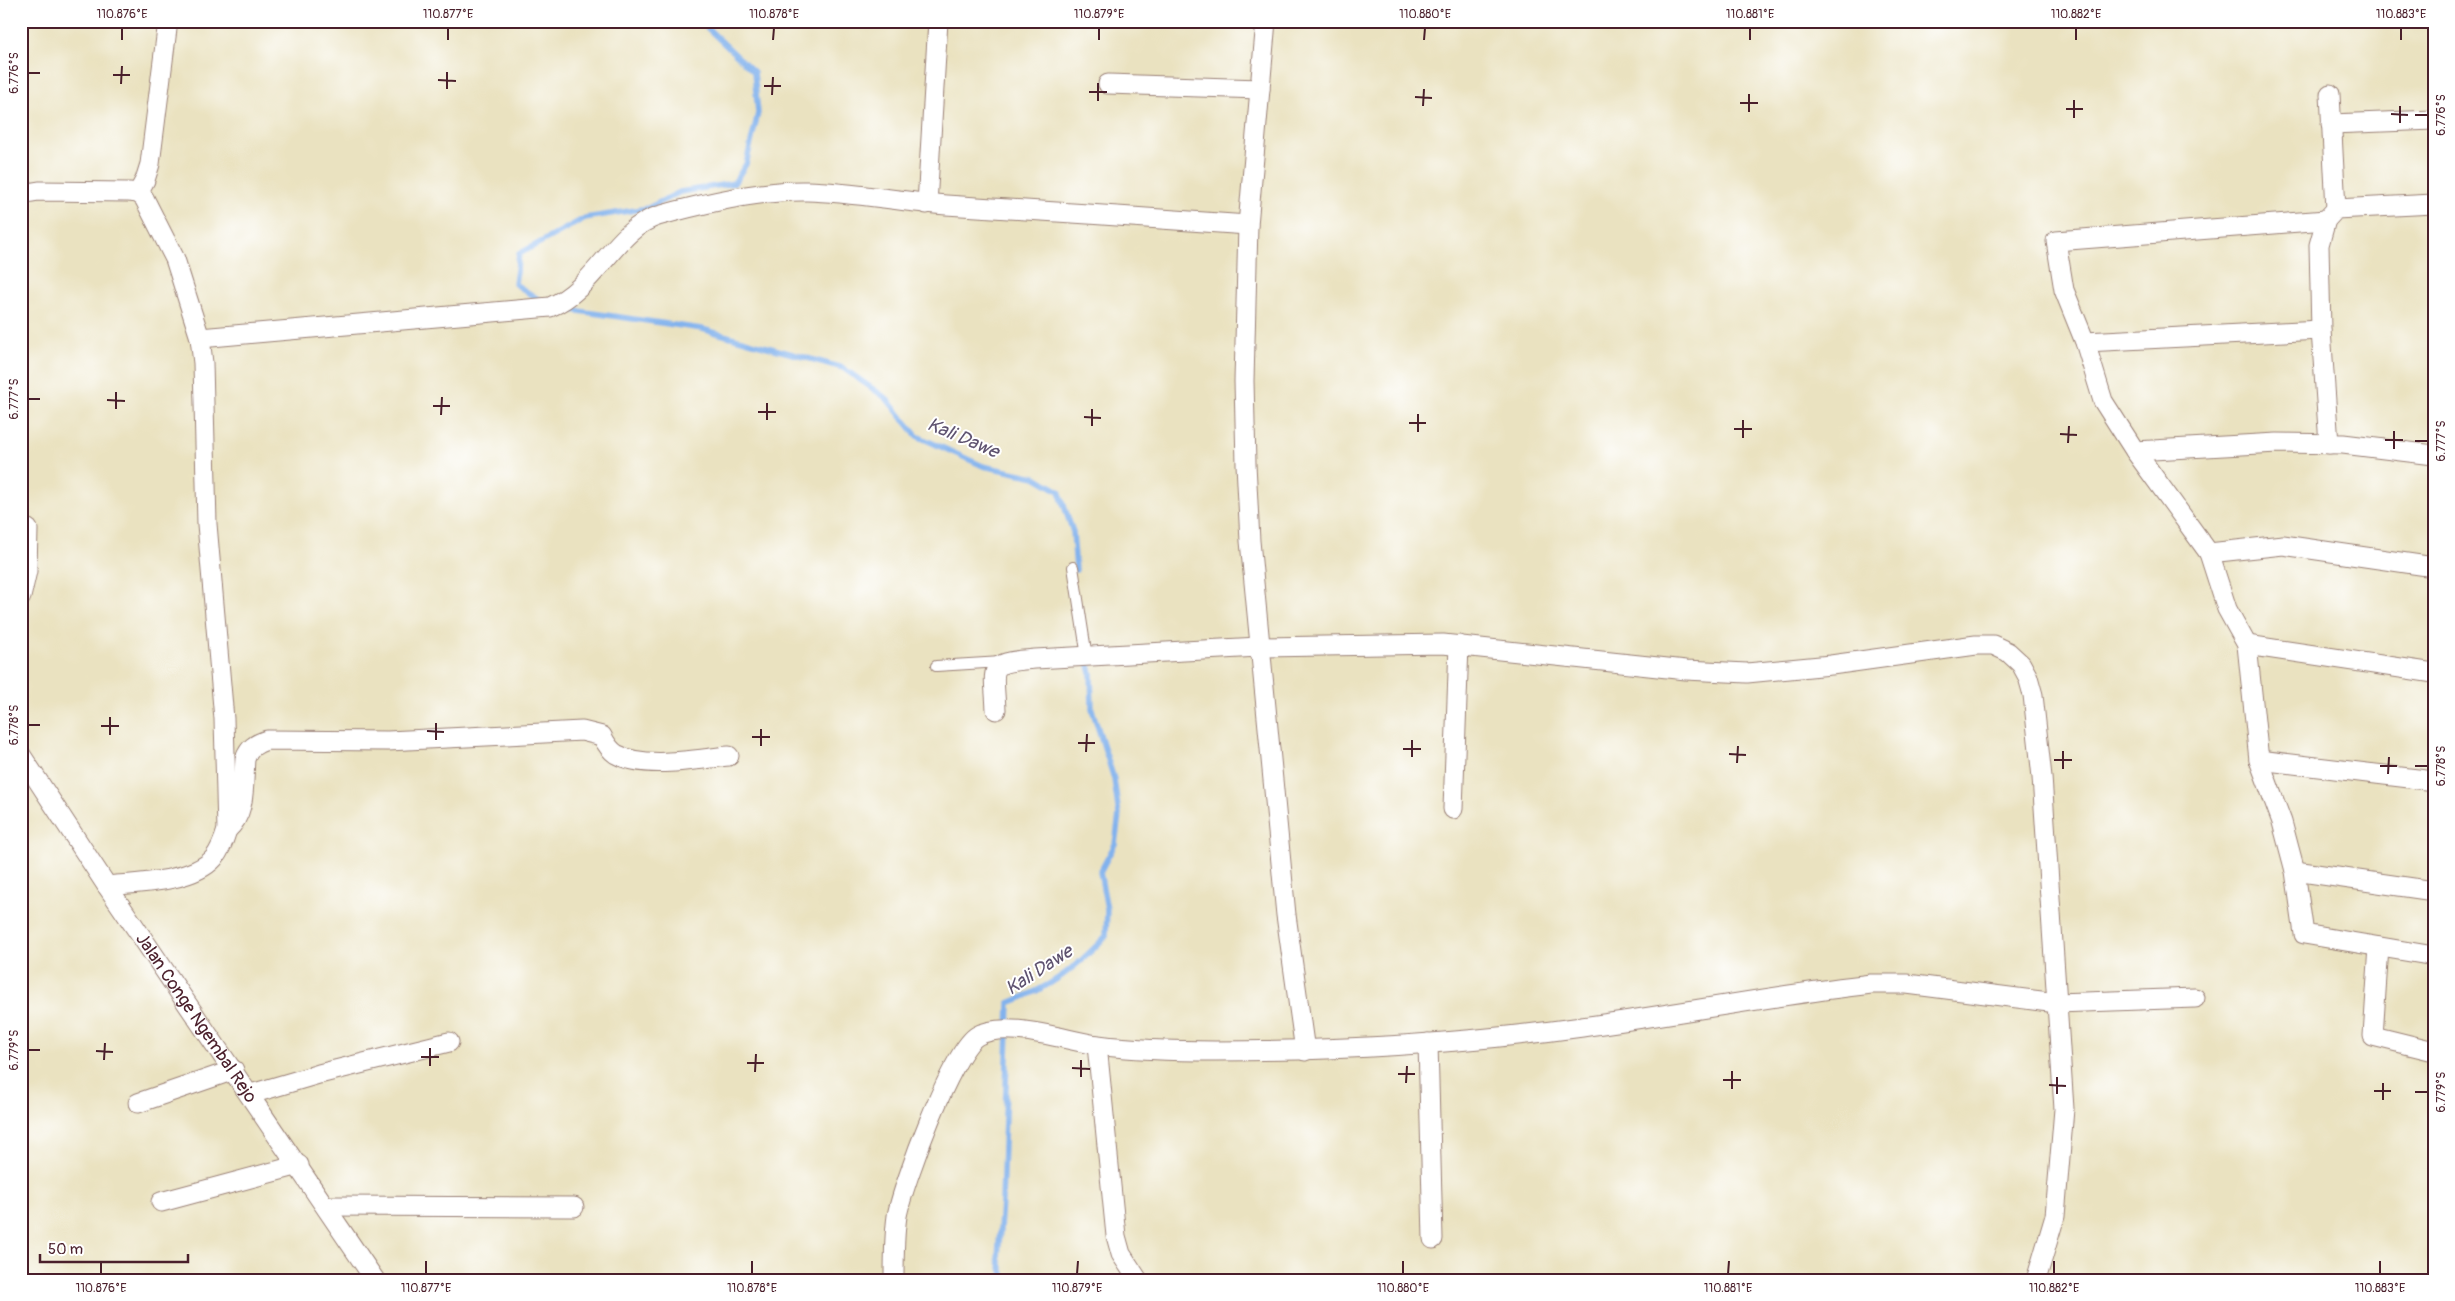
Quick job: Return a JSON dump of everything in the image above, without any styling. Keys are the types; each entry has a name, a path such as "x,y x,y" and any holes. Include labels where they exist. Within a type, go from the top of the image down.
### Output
{"street":[{"path":"138,193 150,164 168,21"},
{"path":"927,204 938,21"},
{"path":"1266,21 1248,225 1244,381 1246,464 1259,647 1286,915 1305,1051"},
{"path":"1108,84 1260,89"},
{"path":"2329,444 2321,330 2319,245 2331,214 2330,94"},
{"path":"2331,124 2434,120"},
{"path":"21,194 39,191 138,193 148,205 175,259 200,338 204,363 207,524 224,719 227,830 222,846 213,859 199,868 179,876 148,882 107,886"},
{"path":"200,338 534,310 564,301 581,288 642,223 658,216 737,198 806,191 927,204 1248,225"},
{"path":"2434,204 2056,241 2064,290 2085,342 2103,400 2135,451 2209,553 2227,609 2247,645 2259,760 2282,822 2295,871 2304,934 2434,956"},
{"path":"2085,342 2321,330"},
{"path":"2135,451 2276,443 2329,444 2434,455"},
{"path":"21,597 27,572 28,529"},
{"path":"2209,553 2282,545 2434,567"},
{"path":"996,710 995,673 997,666 1003,662 1259,647 1402,644 1459,645 1719,673 1780,671 1976,644 1993,646 2008,652 2021,664 2033,695 2042,777 2064,1108 2063,1149 2055,1216 2036,1280"},
{"path":"1453,809 1459,645"},
{"path":"2247,645 2434,673"},
{"path":"227,830 235,823 241,811 245,759 248,752 254,744 267,740 388,741 556,734 582,731 602,736 615,753 639,761 668,762 729,756"},
{"name":"Jalan Conge Ngembal Rejo","path":"21,755 107,886 251,1094 375,1280"},
{"path":"2259,760 2434,781"},
{"path":"2295,871 2434,891"},
{"path":"2379,947 2373,1036 2434,1051"},
{"path":"894,1280 894,1241 898,1212 924,1132 943,1088 970,1042 977,1036 996,1030 1021,1031 1097,1045 1163,1051 1305,1051 1428,1043 1581,1028 1871,984 1907,984 2057,1003 2194,998"},
{"path":"251,1094 319,1074 449,1042"},
{"path":"1428,1043 1433,1238"},
{"path":"1097,1045 1116,1236 1121,1254 1138,1280"},
{"path":"138,1103 234,1070"},
{"path":"160,1202 298,1165"},
{"path":"326,1206 574,1207"}],"lane":[{"path":"1073,567 1087,657"},
{"path":"936,666 1003,662"}],"waterway":[{"name":"Kali Dawe","path":"543,302 515,284 519,254 585,218 648,208 680,192 734,183 746,164 758,113 754,72 700,21"},
{"name":"Kali Dawe","path":"558,308 702,329 843,368 886,398 917,436 983,466 1035,477 1059,491 1073,532 1076,570"},
{"name":"Kali Dawe","path":"1005,1280 998,1258 1002,1201 1009,1003 1038,990 1062,976 1106,936 1107,909 1100,872 1115,844 1119,815 1114,779 1092,709 1091,673 1087,658"}]}
